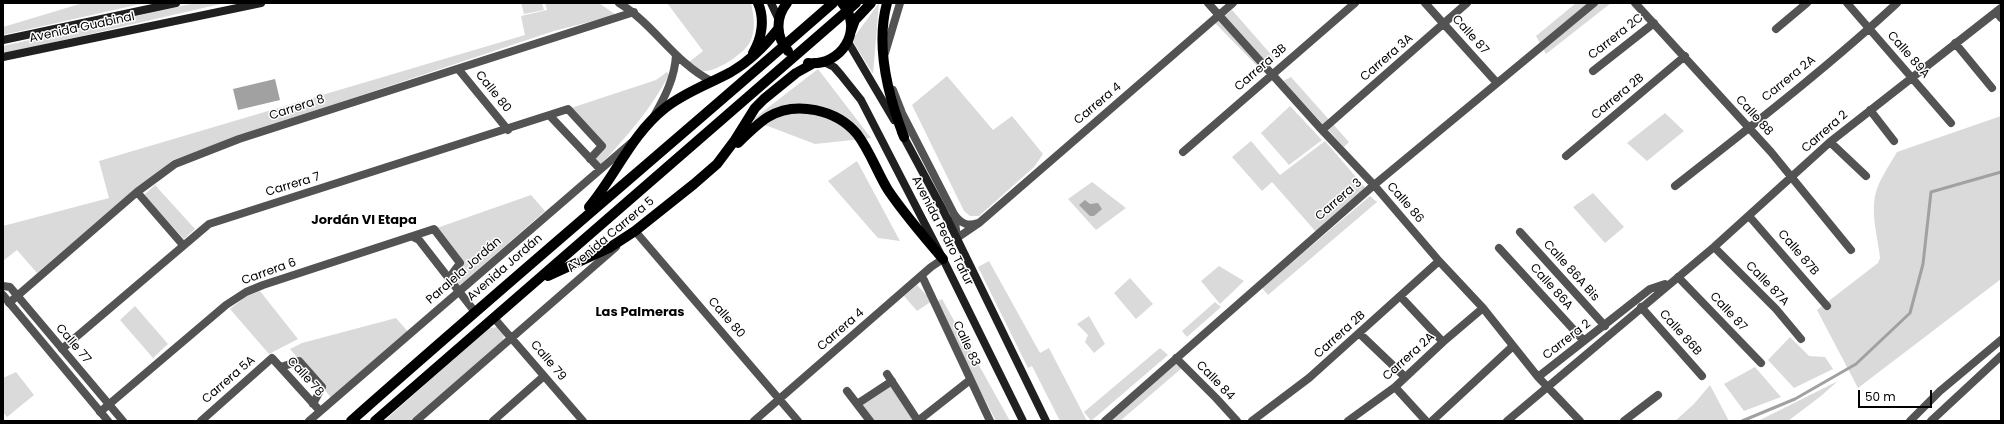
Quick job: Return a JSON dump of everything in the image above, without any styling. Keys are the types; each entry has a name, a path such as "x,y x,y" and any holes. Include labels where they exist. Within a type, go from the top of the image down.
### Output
{"main road":[{"name":"Avenida Guabinal","path":"3,40 176,3"},
{"name":"Avenida Guabinal","path":"3,57 261,3"},
{"path":"536,258 551,241 587,209 598,197 635,139 652,120 676,100 738,68 747,61 759,42 762,19 758,3"},
{"path":"771,3 778,24 782,44 792,56 799,60 819,63"},
{"path":"738,68 760,50 778,24 788,3"},
{"name":"Avenida Jordán","path":"351,421 536,258 678,138 833,3"},
{"path":"842,3 849,14 849,37"},
{"path":"375,421 856,3"},
{"name":"Avenida Carrera 5","path":"632,233 717,164 736,140 755,108 791,76 838,55 849,37 856,20 871,3"},
{"path":"888,3 883,18 882,38 884,58 886,74 896,117 904,137"},
{"name":"Avenida Pedro Tafur","path":"849,37 957,238 1046,421"},
{"name":"Avenida Pedro Tafur","path":"819,63 834,67 861,100 943,259 1023,421"},
{"path":"717,164 754,127 769,116 794,109 808,109 824,112 838,118 856,134 900,207 943,259"},
{"path":"525,291 551,274 609,248 632,233"}],"street":[{"path":"619,3 634,12 676,55 698,74 711,81"},
{"path":"884,58 900,3"},
{"name":"Calle 86","path":"1208,3 1218,16 1374,185 1439,261 1483,308 1546,387 1580,421"},
{"name":"Carrera 4","path":"957,238 978,223 1233,3"},
{"name":"Carrera 3B","path":"1183,152 1355,3"},
{"name":"Calle 87","path":"1425,3 1497,83"},
{"name":"Carrera 3A","path":"1322,130 1467,3"},
{"name":"Carrera 3","path":"1105,421 1374,185 1594,3"},
{"name":"Calle 88","path":"1635,3 1771,152 1851,250"},
{"path":"1776,29 1807,3"},
{"name":"Calle 89A","path":"1847,3 1951,123"},
{"name":"Carrera 2A","path":"1675,186 1749,128 1869,29 1897,3"},
{"name":"Carrera 8","path":"9,303 137,192 175,164 239,139 459,70 634,12"},
{"name":"Carrera 2","path":"1507,421 1674,279 1714,247 1830,142 1955,43 1999,13"},
{"name":"Carrera 2C","path":"1593,71 1654,23"},
{"path":"1955,43 1992,88"},
{"path":"652,120 671,79 676,65 676,55"},
{"name":"Carrera 2B","path":"1566,156 1685,56"},
{"name":"Calle 80","path":"459,70 508,130"},
{"name":"Avenida Pedro Tafur","path":"886,74 902,113 954,214 957,238"},
{"name":"Carrera 7","path":"62,349 209,224 508,130 568,109 602,146 590,159"},
{"path":"1870,110 1894,141"},
{"path":"550,116 600,169"},
{"name":"Paralela Jordán","path":"309,421 635,139"},
{"path":"1830,142 1866,176"},
{"path":"137,192 183,245"},
{"path":"954,214 959,222 973,225 978,223"},
{"name":"Calle 87B","path":"1749,216 1827,306"},
{"name":"Carrera 6","path":"100,412 226,305 246,292 434,229 460,263 448,278"},
{"name":"Calle 86A Bis","path":"1520,232 1605,326"},
{"name":"Calle 80","path":"632,233 780,398 798,421"},
{"name":"Avenida Carrera 5","path":"416,421 632,233"},
{"path":"413,237 419,240 475,312"},
{"name":"Calle 87A","path":"1714,247 1776,309 1801,339"},
{"name":"Calle 86A","path":"1499,248 1584,341"},
{"name":"Carrera 4","path":"754,421 931,267 943,259"},
{"name":"Carrera 2B","path":"1252,421 1309,378 1439,261"},
{"name":"Calle 83","path":"922,276 990,421"},
{"name":"Calle 87","path":"1674,279 1761,363"},
{"name":"Carrera 2","path":"1538,377 1605,326 1650,289 1674,279"},
{"name":"Calle 77","path":"3,286 10,287 123,421"},
{"name":"Calle 77","path":"3,295 108,421"},
{"path":"1400,296 1443,342"},
{"name":"Calle 86B","path":"1641,307 1702,376"},
{"name":"Carrera 2A","path":"1348,421 1396,387 1443,342 1483,308"},
{"name":"Calle 79","path":"494,318 583,421"},
{"path":"1360,333 1405,377"},
{"path":"1910,421 1956,378 2001,340"},
{"path":"1432,421 1513,346"},
{"path":"1931,421 2001,356"},
{"name":"Calle 78","path":"272,358 320,411"},
{"name":"Carrera 5A","path":"201,421 272,358"},
{"name":"Calle 84","path":"1176,358 1237,421"},
{"path":"281,367 299,361 313,376 322,387 313,404"},
{"path":"887,374 918,421 970,380"},
{"path":"493,421 544,376"},
{"path":"1956,378 1966,388"},
{"path":"857,404 892,381"},
{"path":"1396,387 1426,421"},
{"path":"847,391 870,421"},
{"path":"1624,421 1658,394"}],"shaded area":[{"path":"83,3 145,3 3,35 3,27"},
{"path":"195,3 225,3 3,54 3,46"},
{"path":"521,3 542,3 544,10 524,14"},
{"path":"545,3 599,3 616,15 554,31 236,137 173,160 114,207 37,273 17,250 3,261 3,226 109,198 99,161 525,35 521,16 547,10"},
{"path":"667,3 751,3 754,23 750,42 747,47 736,57 721,66 707,71 696,69 689,62 703,51"},
{"path":"879,3 873,74 852,40"},
{"path":"1576,3 1611,3 1546,54 1536,36"},
{"path":"1232,10 1275,59 1264,73 1215,23"},
{"path":"818,69 871,138 815,144 752,120"},
{"path":"667,72 669,75 646,112 628,135 598,167 590,159 602,145 568,109 656,80"},
{"path":"947,76 993,130 1012,116 1043,154 1034,167 979,216 970,216 964,211 912,105"},
{"path":"1291,77 1349,142 1344,147 1283,81"},
{"path":"275,79 280,100 238,110 233,89"},
{"path":"1290,106 1322,140 1289,165 1261,133"},
{"path":"1665,113 1684,131 1647,161 1627,143"},
{"path":"2001,116 2001,279 1858,388 1817,310 1878,263 1880,258 1874,219 1874,204 1876,190 1881,179 1897,152"},
{"path":"1251,141 1280,175 1325,141 1368,191 1317,233 1272,182 1262,191 1232,157"},
{"path":"857,161 900,241 878,238 828,181"},
{"path":"1092,182 1126,208 1096,230 1068,199"},
{"path":"155,185 195,229 184,239 144,195"},
{"path":"1593,193 1624,227 1605,243 1573,207"},
{"path":"531,195 545,211 456,289 449,278 460,263 434,229"},
{"path":"1370,196 1377,202 1268,295 1262,288"},
{"path":"1085,200 1090,204 1098,203 1102,209 1094,216 1090,216 1079,205"},
{"path":"989,261 1040,353 1049,348 1087,421 1060,421 1032,366 1028,368 978,267"},
{"path":"1219,266 1244,281 1220,304 1201,281"},
{"path":"1130,278 1153,304 1136,319 1114,293"},
{"path":"917,285 932,301 917,311 904,296"},
{"path":"260,291 298,339 269,354 230,309 245,297"},
{"path":"942,299 1010,421 996,421 934,303"},
{"path":"1215,302 1221,307 1187,337 1182,331"},
{"path":"135,306 168,344 153,358 120,320"},
{"path":"1089,316 1105,344 1094,353 1085,342 1088,335 1077,324"},
{"path":"396,318 410,334 333,400 290,349 302,343"},
{"path":"498,327 504,335 503,340 410,421 384,421 489,328"},
{"path":"1790,337 1809,356 1825,357 1833,369 1794,388 1768,360"},
{"path":"1160,348 1168,355 1091,421 1084,412"},
{"path":"1176,362 1182,368 1120,421 1109,421"},
{"path":"1755,367 1781,397 1744,411 1724,384"},
{"path":"16,372 34,395 7,417 3,412 3,378"},
{"path":"1838,381 1788,421 1758,421"},
{"path":"891,385 916,421 873,421 861,406"},
{"path":"1710,385 1729,421 1675,421 1694,404"}],"waterway":[{"path":"1742,421 1795,399 1856,364 1910,313 1923,264 1931,192 2001,172"}],"district":[{"name":"Jordán VI Etapa","path":"364,221"},
{"name":"Las Palmeras","path":"640,313"}]}
